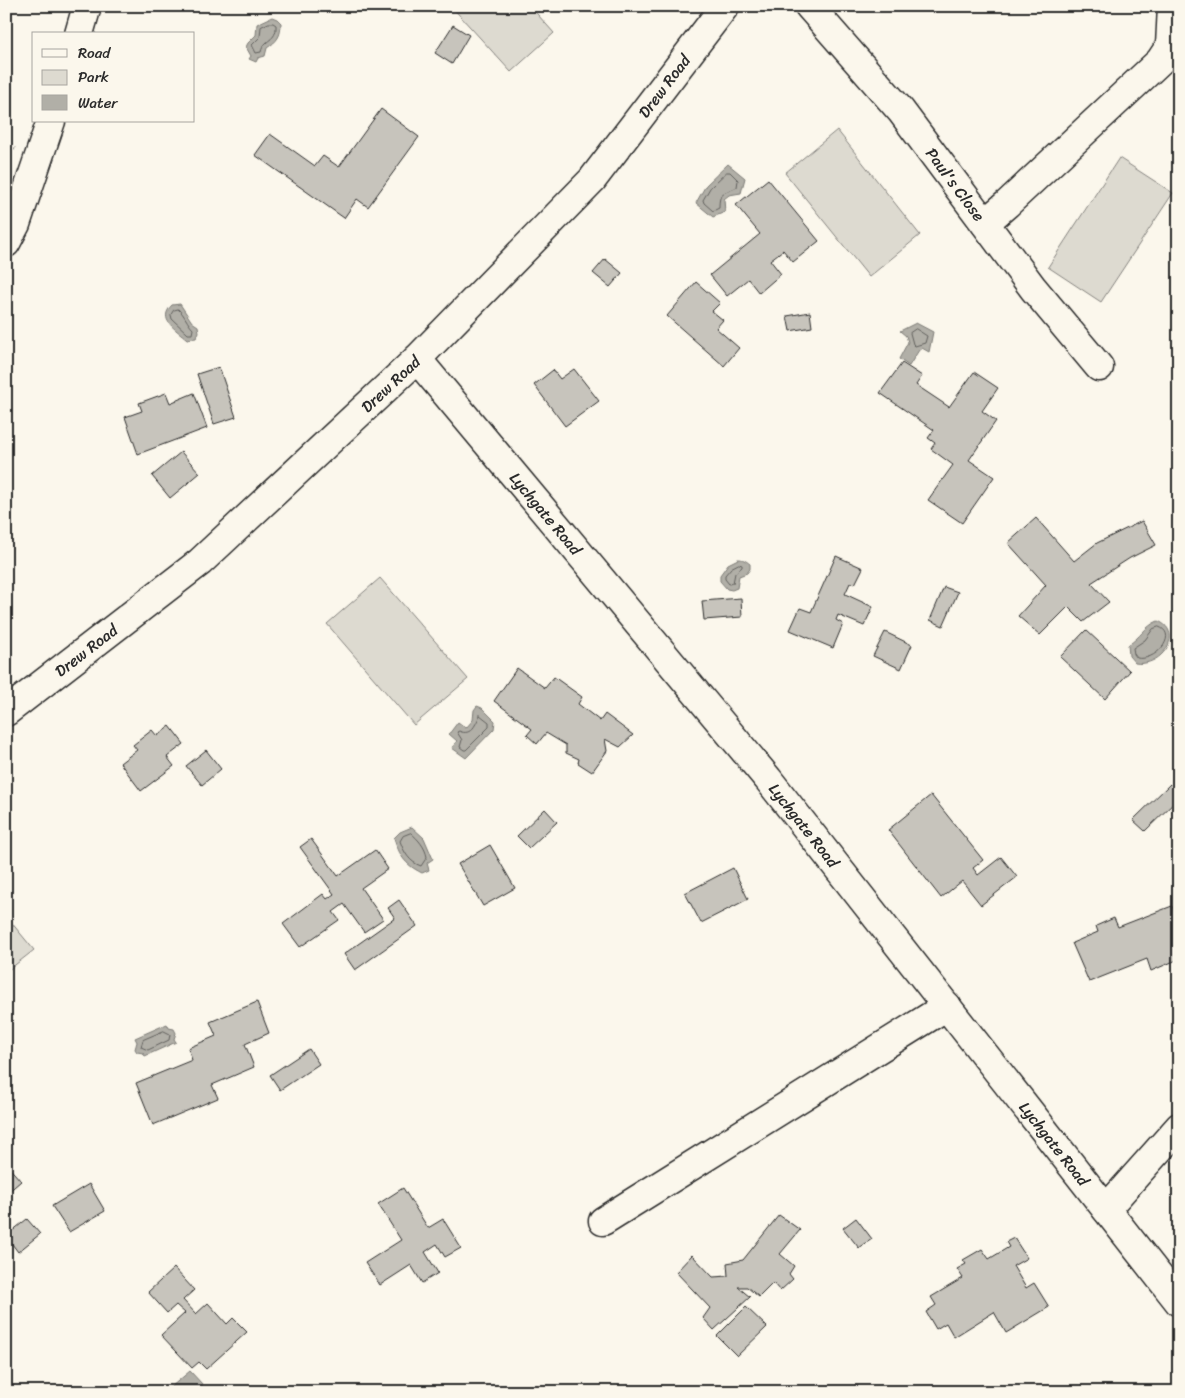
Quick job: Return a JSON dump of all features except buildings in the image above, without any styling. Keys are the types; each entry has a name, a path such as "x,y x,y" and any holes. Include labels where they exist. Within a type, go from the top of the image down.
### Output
{"main road":[{"path":"80,32 87,6"},
{"name":"Drew Road","path":"6,712 200,562 417,359 592,180 725,6"},
{"name":"Paul's Close","path":"809,6 901,111 1033,288 1099,367"},
{"path":"985,223 1160,60 1170,46 1172,6"},
{"path":"6,244 16,224 51,122"},
{"name":"Lychgate Road","path":"417,359 768,779 1179,1302"},
{"path":"603,1221 947,1006"},
{"path":"1106,1209 1179,1127"}],"green space":[{"path":"451,6 530,6 554,33 511,72"},
{"path":"837,130 920,235 869,277 785,173"},
{"path":"1119,158 1173,193 1101,302 1048,267"},
{"path":"380,578 468,679 414,725 327,624"},
{"path":"6,916 34,950 6,972"}],"water":[{"path":"272,17 281,23 278,38 267,48 265,56 258,58 256,62 249,59 251,56 246,47 256,35 257,24"},
{"path":"728,164 745,178 741,193 729,195 724,199 725,212 713,217 696,203 706,185"},
{"path":"180,304 192,322 198,326 199,332 196,338 187,339 173,328 167,320 166,315 172,305"},
{"path":"916,323 933,332 929,352 922,348 919,350 909,366 899,359 908,342 906,336 900,331"},
{"path":"738,559 750,564 750,569 747,573 739,576 737,588 727,589 720,581 720,575 728,564"},
{"path":"1158,621 1166,626 1170,633 1167,648 1154,660 1145,663 1135,663 1129,656 1128,645"},
{"path":"477,706 482,708 495,721 494,729 466,758 452,748 457,741 449,734 458,722 466,728 473,720 474,710"},
{"path":"412,827 424,838 433,859 427,863 429,870 422,873 403,859 394,838 400,832"},
{"path":"167,1024 176,1033 174,1039 176,1042 145,1056 143,1053 137,1052 135,1049 137,1042 135,1038"},
{"path":"190,1371 203,1385 195,1392 165,1392"}]}
